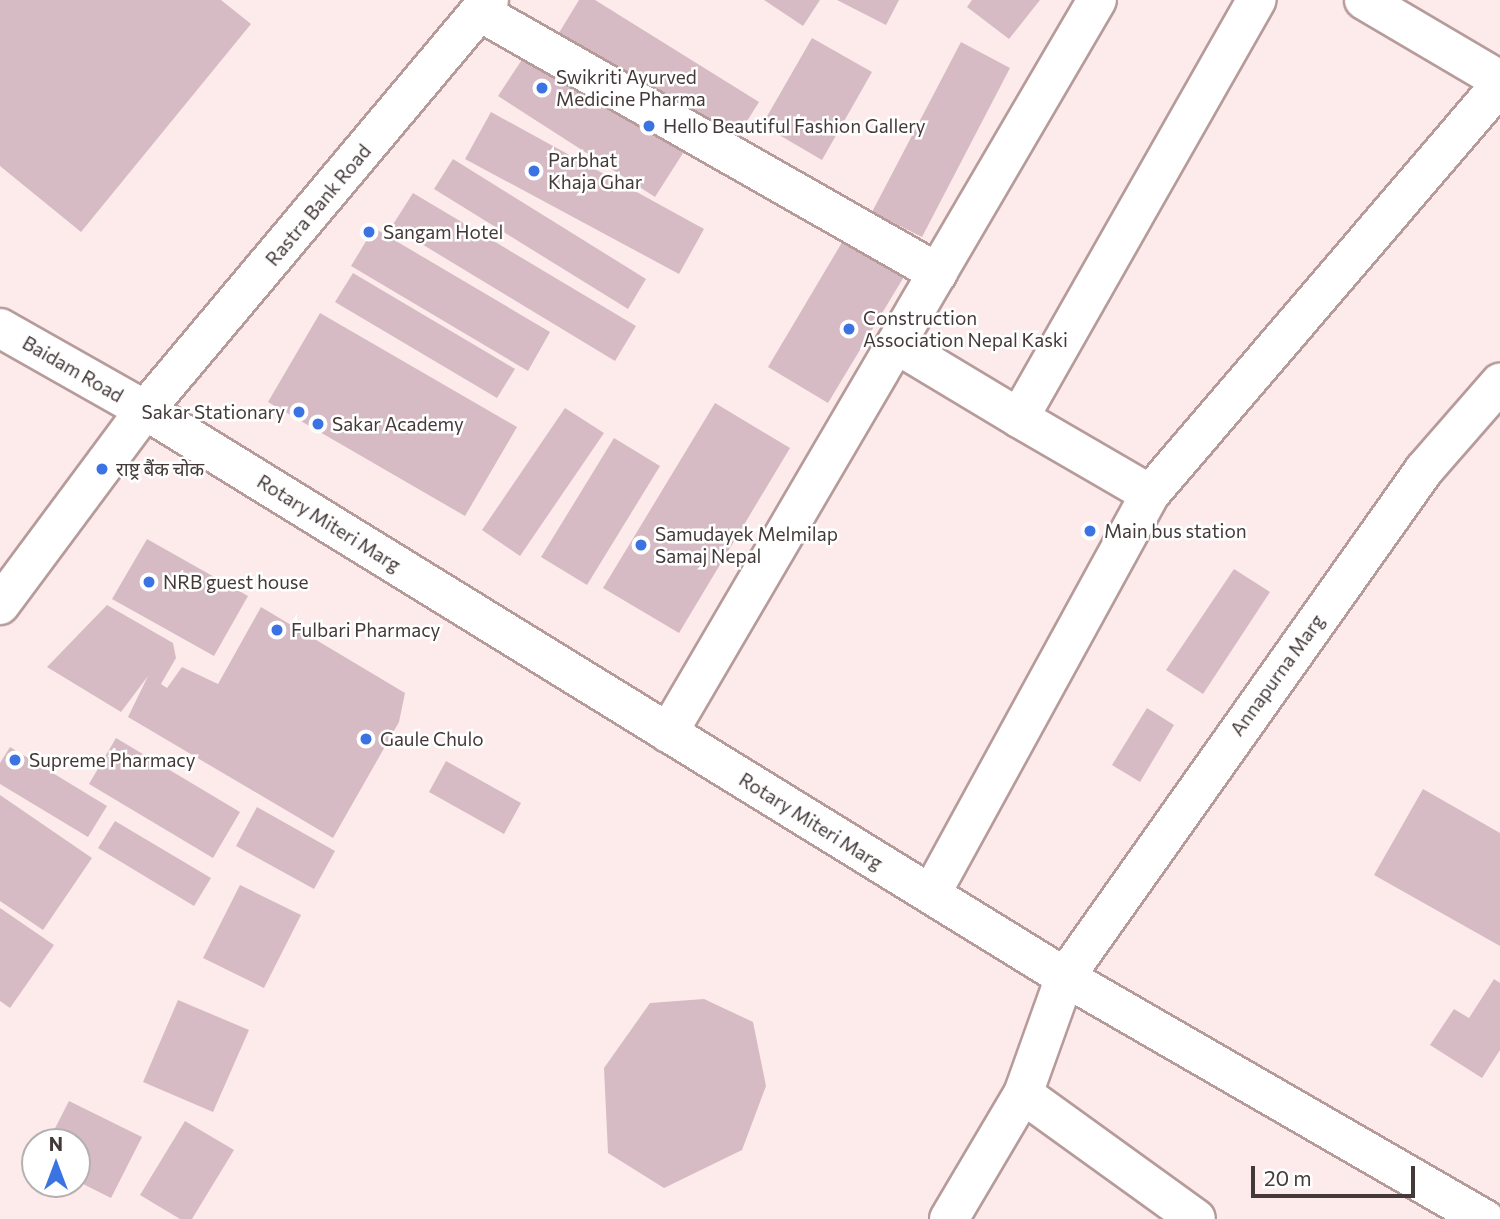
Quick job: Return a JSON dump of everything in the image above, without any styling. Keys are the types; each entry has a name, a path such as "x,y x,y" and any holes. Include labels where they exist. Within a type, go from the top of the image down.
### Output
{"street":[{"path":"668,733 1097,0"},
{"path":"1018,418 1256,0"},
{"path":"930,894 1150,494 1500,82 1364,0"},
{"path":"485,6 938,273"},
{"name":"Rastra Bank Road","path":"0,605 145,410 485,6"},
{"name":"Baidam Road","path":"0,328 145,410"},
{"path":"896,344 1150,494"},
{"name":"Annapurna Marg","path":"949,1219 1023,1094 1065,977 1424,470 1500,383"},
{"name":"Rotary Miteri Marg","path":"145,410 1065,977 1485,1219"},
{"path":"1023,1094 1196,1219"}],"building":[{"path":"0,0 221,0 251,24 81,232 0,166"},
{"path":"579,0 595,0 759,102 729,150 554,41"},
{"path":"764,0 820,0 803,26"},
{"path":"837,0 899,0 886,25"},
{"path":"972,0 1040,0 1009,39 967,7"},
{"path":"812,38 872,72 822,160 762,125"},
{"path":"961,42 1010,68 922,237 872,212"},
{"path":"529,49 685,150 655,197 498,96"},
{"path":"491,112 704,229 679,274 465,159"},
{"path":"453,159 646,279 628,309 434,189"},
{"path":"413,193 636,326 615,361 392,226"},
{"path":"374,228 550,332 528,371 351,266"},
{"path":"847,234 908,270 828,403 768,367"},
{"path":"353,273 515,369 497,398 335,302"},
{"path":"320,313 517,427 465,516 268,402"},
{"path":"715,403 790,448 679,633 603,588"},
{"path":"565,408 604,433 520,556 482,530"},
{"path":"614,438 660,466 587,585 541,557"},
{"path":"147,539 248,596 214,656 112,599"},
{"path":"1234,569 1270,592 1203,694 1166,670"},
{"path":"107,605 173,643 176,658 161,684 167,688 182,667 218,684 261,607 405,693 399,722 333,838 128,717 148,676 121,712 47,667"},
{"path":"1147,708 1174,725 1140,782 1112,765"},
{"path":"116,738 240,812 213,858 89,784"},
{"path":"10,747 107,806 88,837 0,784 0,763"},
{"path":"446,761 521,803 504,834 429,792"},
{"path":"1423,789 1500,833 1500,946 1374,875"},
{"path":"0,795 92,858 43,930 0,901"},
{"path":"257,807 335,851 314,889 236,846"},
{"path":"115,821 211,878 194,906 98,848"},
{"path":"240,885 301,915 264,988 203,958"},
{"path":"0,908 54,945 10,1008 0,1001"},
{"path":"1494,979 1500,983 1500,1050 1482,1078 1430,1045 1454,1009 1469,1018"},
{"path":"704,999 753,1022 766,1086 742,1150 664,1188 608,1153 604,1068 650,1003"},
{"path":"178,1000 249,1030 213,1112 143,1082"},
{"path":"69,1101 142,1137 111,1198 91,1188 91,1128 55,1128"},
{"path":"185,1121 234,1150 192,1219 180,1219 140,1195"}],"place":[{"name":"Swikriti Ayurved Medicine Pharma","path":"542,88"},
{"name":"Hello Beautiful Fashion Gallery","path":"649,126"},
{"name":"Parbhat Khaja Ghar","path":"534,171"},
{"name":"Sangam Hotel","path":"369,232"},
{"name":"Construction Association Nepal Kaski","path":"849,329"},
{"name":"Sakar Stationary","path":"299,412"},
{"name":"Sakar Academy","path":"318,424"},
{"name":"राष्ट्र बैंक चोक","path":"102,469"},
{"name":"Main bus station","path":"1090,531"},
{"name":"Samudayek Melmilap Samaj Nepal","path":"641,545"},
{"name":"NRB guest house","path":"149,582"},
{"name":"Fulbari Pharmacy","path":"277,630"},
{"name":"Gaule Chulo","path":"366,739"},
{"name":"Supreme Pharmacy","path":"15,760"}]}
